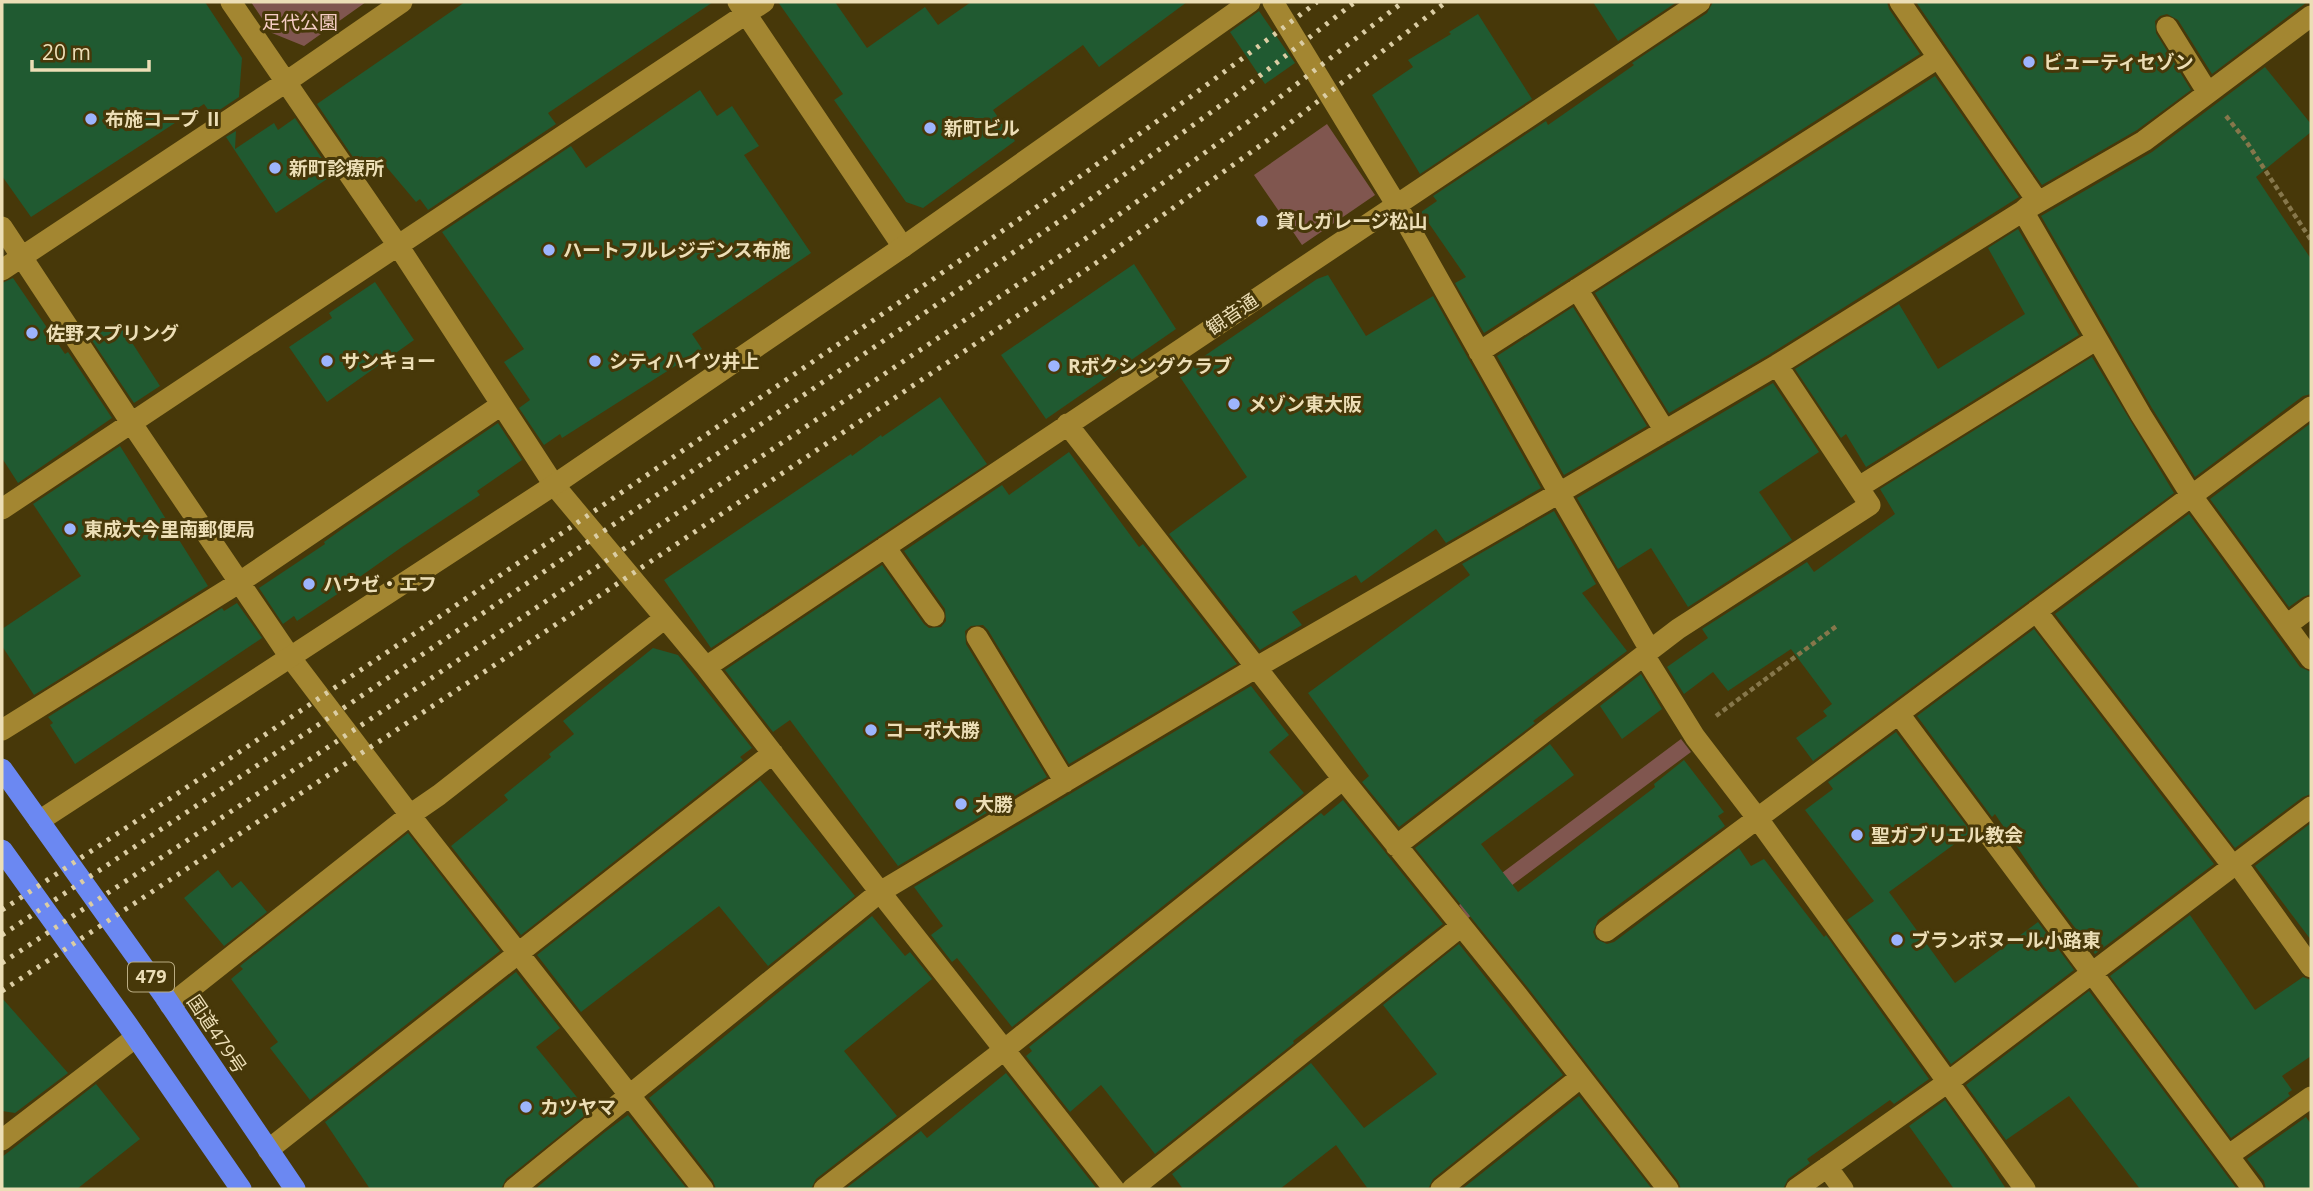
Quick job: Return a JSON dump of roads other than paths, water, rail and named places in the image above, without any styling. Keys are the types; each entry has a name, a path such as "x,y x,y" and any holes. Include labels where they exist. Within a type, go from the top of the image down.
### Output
{"highway":[{"name":"国道479号","path":"2,769 170,1005 295,1189"},
{"name":"479","path":"2,850 241,1189"}],"street":[{"path":"232,2 399,247 554,485 706,667 1114,1189"},
{"path":"2,270 402,2"},
{"path":"39,821 554,485 903,247 1250,2"},
{"path":"1273,2 1396,204 1692,733 1758,819 2025,1189"},
{"name":"観音通","path":"706,667 1700,2"},
{"path":"1900,2 2036,199 2023,211"},
{"path":"2,509 399,247 750,6 903,247"},
{"path":"514,1189 880,892 1257,667 1777,365 2023,211 2144,141 2311,16"},
{"path":"2167,27 2208,93"},
{"path":"1479,352 1938,58"},
{"path":"2023,211 2096,339 2191,495 2311,659"},
{"path":"2,227 290,657 410,815 704,1189"},
{"path":"1577,289 1665,431"},
{"path":"1858,487 2096,339"},
{"path":"1396,846 1678,629 1870,505 1777,365"},
{"path":"2,730 240,582 501,405"},
{"path":"1606,931 2311,407"},
{"path":"1067,424 1343,779 1668,1189"},
{"path":"885,547 934,616"},
{"path":"2287,625 2311,607"},
{"path":"2036,611 2311,967"},
{"path":"170,1005 665,618"},
{"path":"977,637 1065,782"},
{"path":"1899,714 2253,1189"},
{"path":"268,1150 773,753"},
{"path":"824,1189 1343,779"},
{"path":"1796,1189 1948,1082 2311,807"},
{"path":"1132,1189 1460,927"},
{"path":"2,1140 136,1037"},
{"path":"1441,1189 1581,1076"},
{"path":"2229,1155 2311,1097"},
{"path":"1827,1167 1843,1189"}],"railway":[{"path":"2,910 356,674 938,275 1167,114 1317,2"},
{"path":"2,935 351,703 1064,218 1235,95 1355,2"},
{"path":"2,963 1078,244 1249,121 1403,2"},
{"path":"2,991 1096,263 1268,140 1446,2"}],"place":[{"name":"ビューティセゾン","path":"2029,62"},
{"name":"布施コープ Ⅱ","path":"91,119"},
{"name":"新町ビル","path":"930,128"},
{"name":"新町診療所","path":"275,168"},
{"name":"貸しガレージ松山","path":"1262,221"},
{"name":"ハートフルレジデンス布施","path":"549,250"},
{"name":"佐野スプリング","path":"32,333"},
{"name":"サンキョー","path":"327,361"},
{"name":"シティハイツ井上","path":"595,361"},
{"name":"Rボクシングクラブ","path":"1054,366"},
{"name":"メゾン東大阪","path":"1234,404"},
{"name":"東成大今里南郵便局","path":"70,529"},
{"name":"ハウゼ・エフ","path":"309,584"},
{"name":"コーポ大勝","path":"871,730"},
{"name":"大勝","path":"961,804"},
{"name":"聖ガブリエル教会","path":"1857,835"},
{"name":"ブランボヌール小路東","path":"1897,940"},
{"name":"カツヤマ","path":"526,1107"}],"park label":[{"name":"足代公園","path":"300,22"}]}
